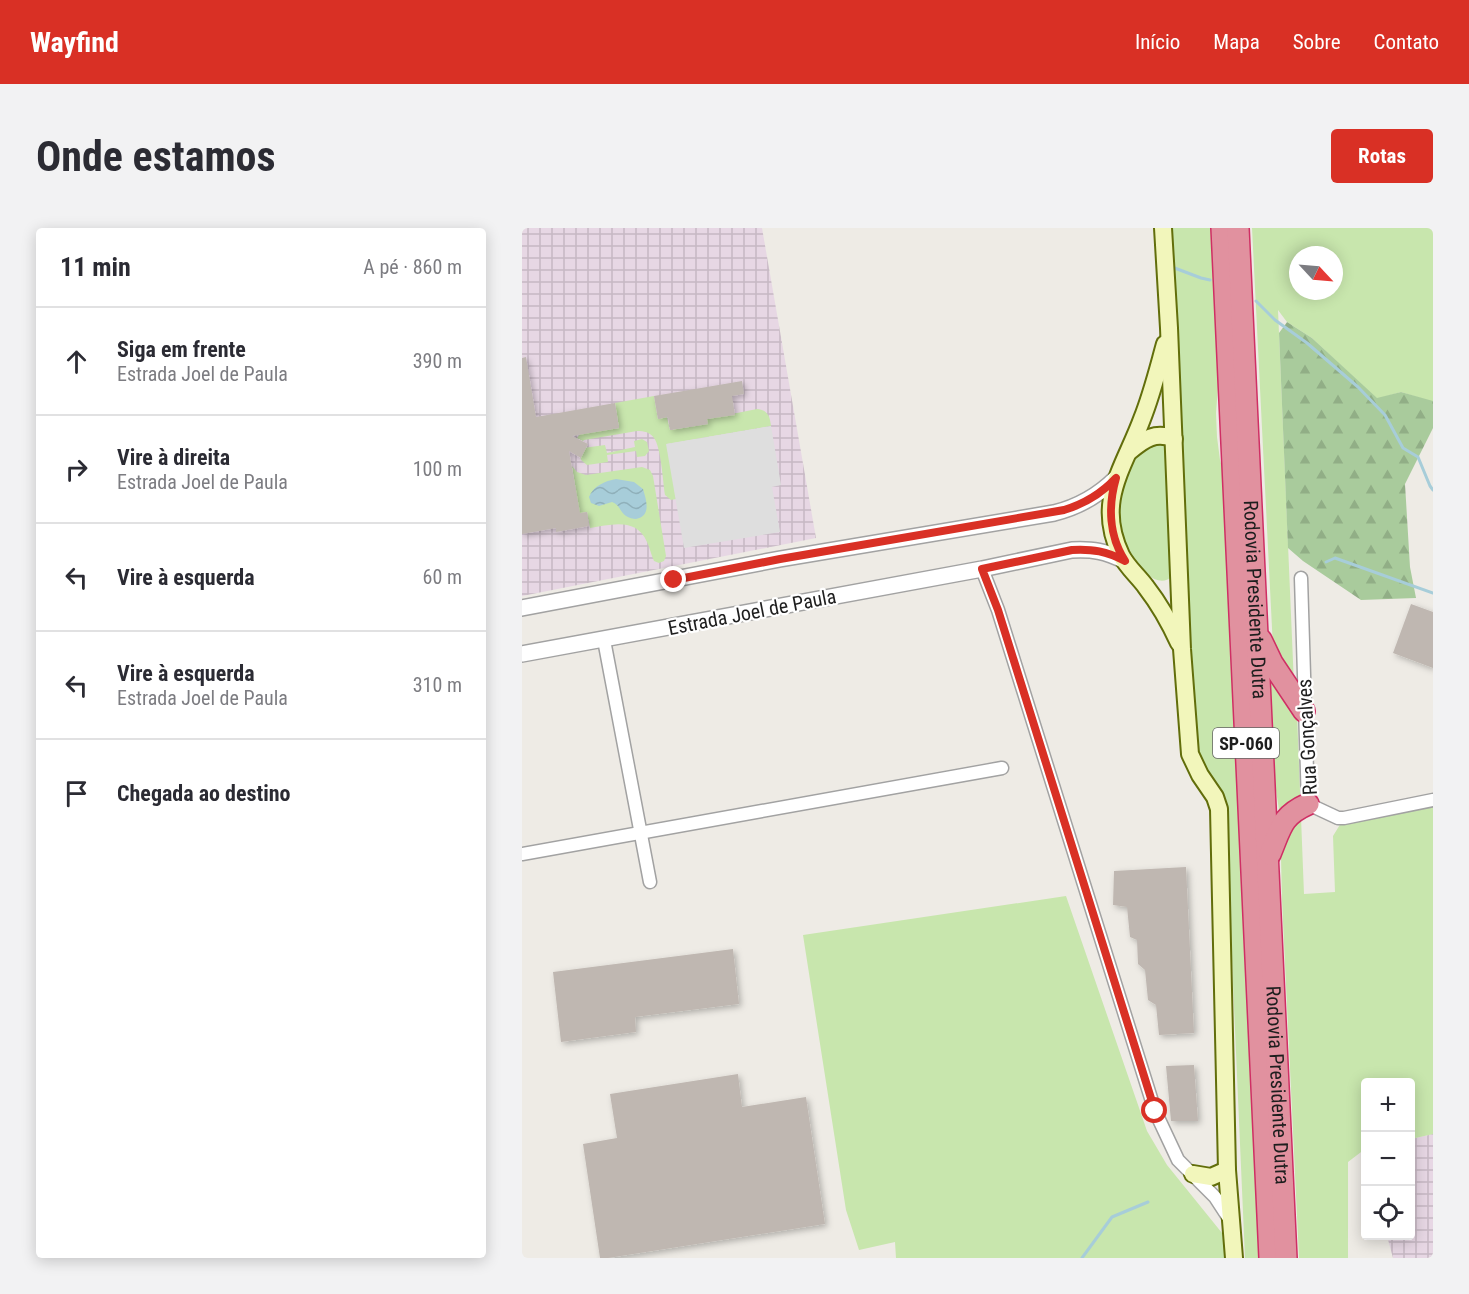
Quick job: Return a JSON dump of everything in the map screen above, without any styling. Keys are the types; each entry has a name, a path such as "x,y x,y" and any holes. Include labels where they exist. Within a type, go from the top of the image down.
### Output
{"highway":[{"name":"Rodovia Presidente Dutra","path":"1222,228 1270,1258"},
{"name":"Rodovia Presidente Dutra","path":"1238,228 1286,1258"},
{"path":"1257,633 1272,663 1304,711"},
{"path":"1268,860 1284,819 1296,809 1308,804"}],"main road":[{"path":"1163,228 1182,649 1190,754 1220,809 1227,1170 1234,1258"},
{"path":"1169,328 1152,391 1116,478 1111,500 1111,524 1117,546 1125,561 1165,615 1182,649"},
{"path":"1129,451 1150,436 1162,435 1174,439"},
{"path":"1147,588 1165,590 1179,582"},
{"path":"1193,1174 1212,1177 1227,1170"}],"street":[{"path":"522,608 780,559 1064,510 1091,498 1116,478"},
{"name":"Estrada Joel de Paula","path":"522,654 982,569 1072,550 1110,553 1125,561"},
{"path":"982,569 998,610 1155,1111 1178,1160 1215,1197 1231,1221"},
{"name":"Rua Gonçalves","path":"1301,578 1308,804 1338,818 1344,818 1433,800"},
{"path":"604,640 650,882"},
{"path":"522,854 1002,768"}],"shaded area":[{"path":"522,228 762,228 816,538 522,596"},
{"path":"771,426 781,485 772,487 780,532 684,548 666,444"},
{"path":"1433,1134 1433,1258 1393,1258 1388,1240 1415,1240 1415,1138"}],"green space":[{"path":"1171,228 1215,228 1221,347 1216,413 1217,437 1220,460 1230,495 1261,1258 1245,1258 1226,824 1194,743 1174,370"},
{"path":"1252,228 1433,228 1433,402 1401,392 1377,399 1312,338 1287,322 1278,310 1294,685 1273,648"},
{"path":"1287,322 1312,338 1377,398 1401,392 1433,401 1433,428 1405,484 1410,567 1416,598 1361,600 1303,561 1288,548 1279,333"},
{"path":"654,396 658,419 667,417 670,430 707,424 707,419 757,409 768,414 771,426 667,444 676,499 671,500 665,495 658,449 651,434 637,431 583,441 577,438 580,434 619,428 615,403"},
{"path":"642,439 647,442 649,451 645,456 637,457 636,451 607,455 608,462 587,465 581,460 580,454 583,448 605,445 607,453 635,447 634,441"},
{"path":"1153,442 1167,444 1173,576 1164,581 1155,579 1138,565 1125,543 1118,516 1121,491 1129,468 1137,456"},
{"path":"572,466 577,472 586,475 642,467 650,470 653,476 666,556 664,561 659,563 654,561 647,542 636,529 622,524 590,528 587,512 576,514 578,505"},
{"path":"1267,665 1297,714 1304,894 1335,892 1333,836 1341,823 1433,803 1433,1134 1415,1138 1415,1078 1361,1078 1361,1152 1348,1162 1348,1258 1299,1258 1280,816 1271,758"},
{"path":"1066,896 1147,1131 1167,1165 1222,1233 1226,1258 896,1258 895,1242 859,1250 846,1210 803,935"}],"water":[{"path":"616,479 634,482 643,489 647,507 641,517 635,519 627,517 612,502 599,506 591,503 589,497 596,487"}],"building":[{"path":"526,357 536,417 615,403 619,428 572,436 588,444 581,458 569,451 580,513 587,512 589,526 556,532 556,528 522,534 522,358"},
{"path":"742,381 744,394 732,396 735,415 707,419 708,424 670,430 668,417 658,419 654,396"},
{"path":"1411,604 1433,612 1433,668 1393,653"},
{"path":"1186,867 1194,1033 1159,1035 1156,1005 1148,1000 1145,970 1138,964 1137,940 1130,937 1127,907 1113,905 1114,871"},
{"path":"733,949 739,1004 635,1017 636,1032 561,1042 553,972"},
{"path":"1194,1065 1198,1121 1171,1121 1166,1066"},
{"path":"738,1074 742,1107 806,1097 825,1224 600,1258 583,1144 617,1138 610,1094"}],"waterway":[{"path":"1172,267 1210,280"},
{"path":"1256,301 1275,320 1307,343 1358,387 1385,415 1403,448 1418,457 1433,490"},
{"path":"1326,562 1335,558 1433,593"},
{"path":"1082,1258 1112,1217 1148,1202"}],"route":[{"path":"674,580 780,559 1064,510 1091,498 1116,478 1111,500 1111,524 1117,546 1125,561 1110,553 1082,549 982,569 998,610 1155,1111"}]}
